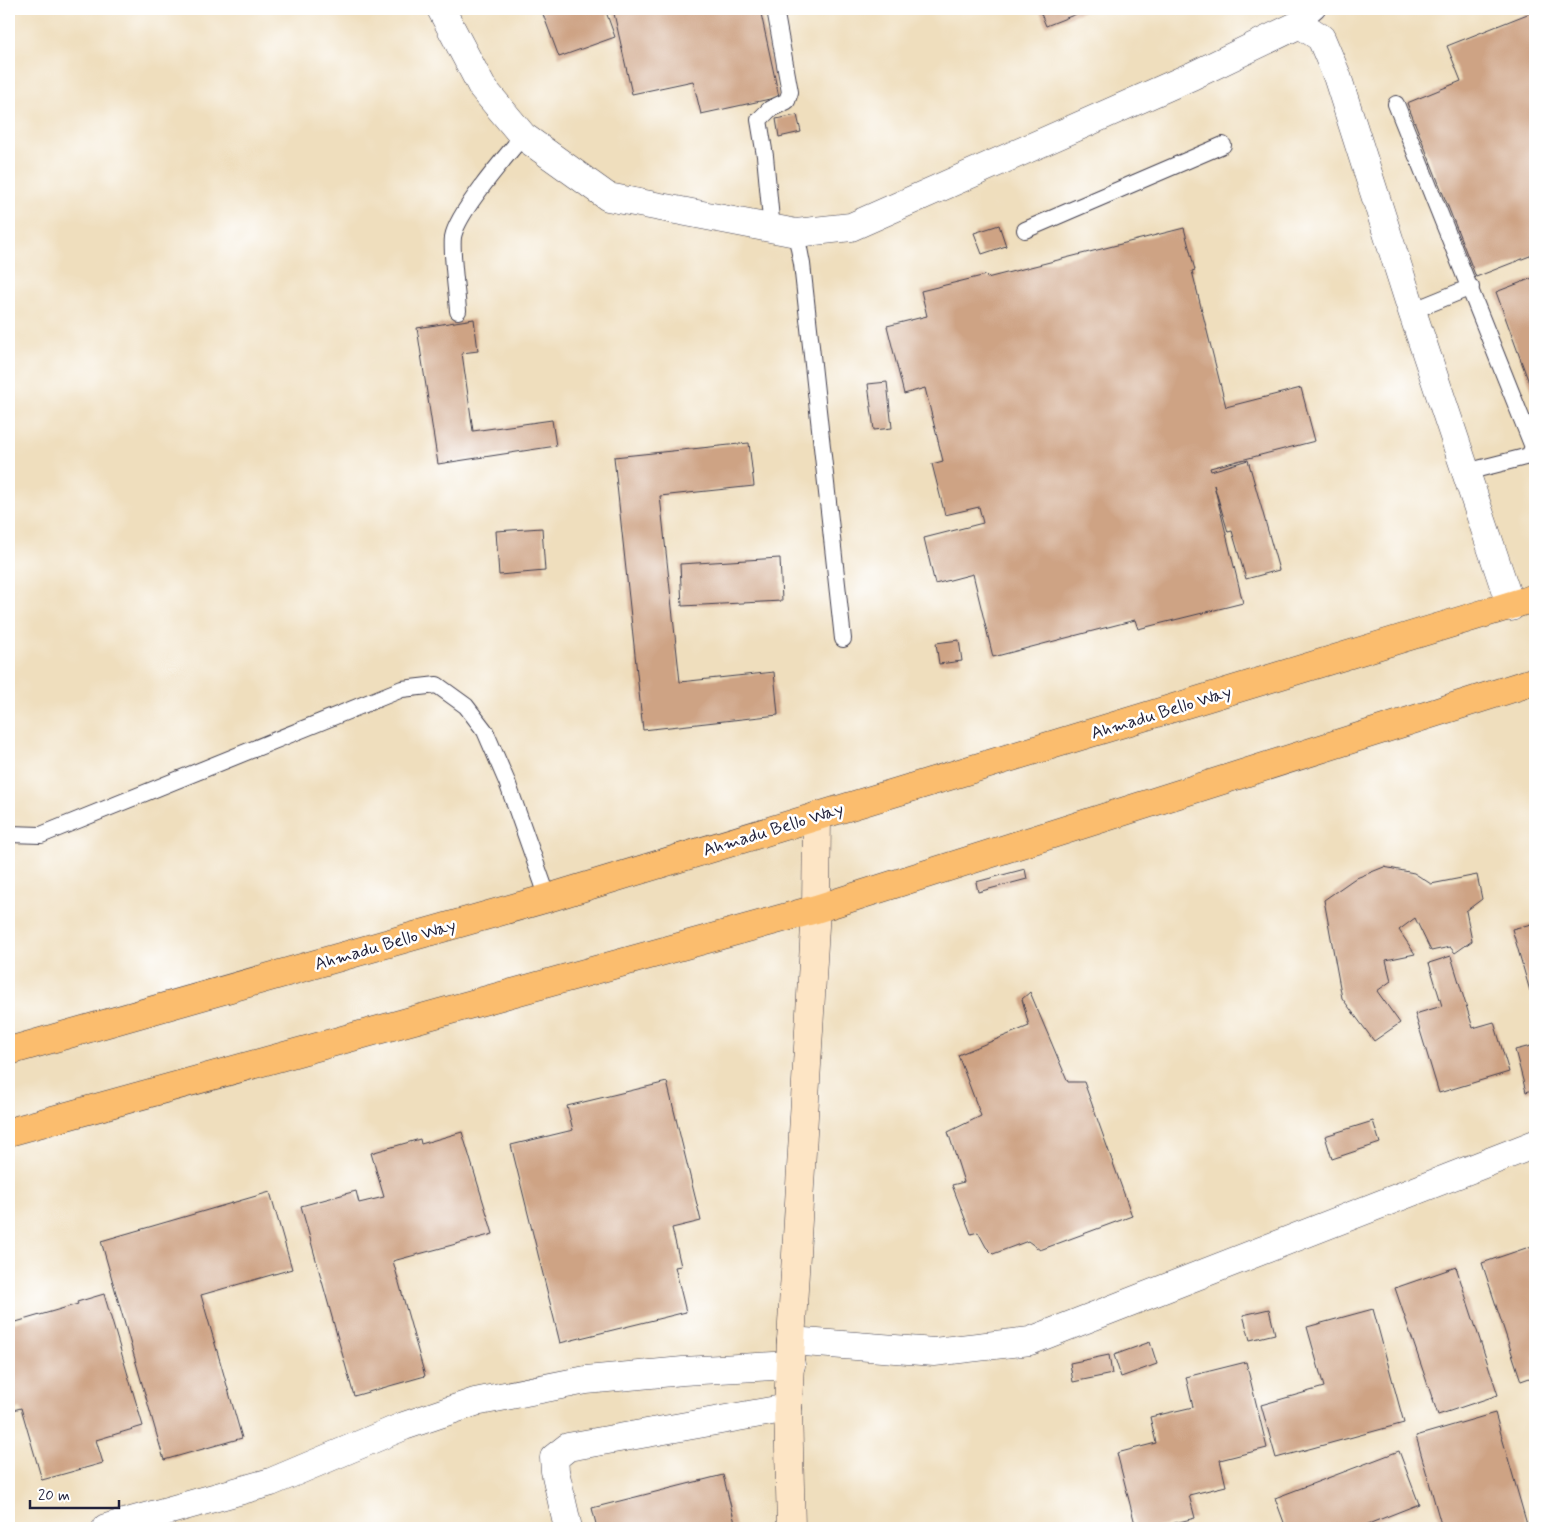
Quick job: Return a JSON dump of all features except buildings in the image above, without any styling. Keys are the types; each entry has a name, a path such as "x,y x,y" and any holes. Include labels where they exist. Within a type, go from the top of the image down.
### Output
{"main road":[{"name":"Ahmadu Bello Way","path":"9,1051 548,898 1523,602"},
{"path":"9,1132 816,909 1535,681"}],"street":[{"path":"441,9 482,87 523,136 608,197 784,232 852,227 1192,76 1308,16 1321,38 1337,76 1466,472 1523,602"},
{"path":"791,1528 788,1408 816,909 817,816"},
{"path":"106,1528 271,1482 404,1426 475,1402 586,1380 683,1371 791,1353 934,1352 1030,1341 1535,1144"},
{"path":"568,1528 555,1471 554,1458 568,1447 788,1408"}],"lane":[{"path":"775,9 790,92 787,101 770,109 759,120 765,156 784,232 802,264 843,639"},
{"path":"1396,104 1471,287 1533,447 1529,456 1466,472"},
{"path":"458,310 454,237 460,220 495,170 523,136"},
{"path":"1025,230 1222,145"},
{"path":"1412,311 1471,287"},
{"path":"9,834 41,835 402,689 437,684 466,706 485,731 507,782 548,898"}]}
